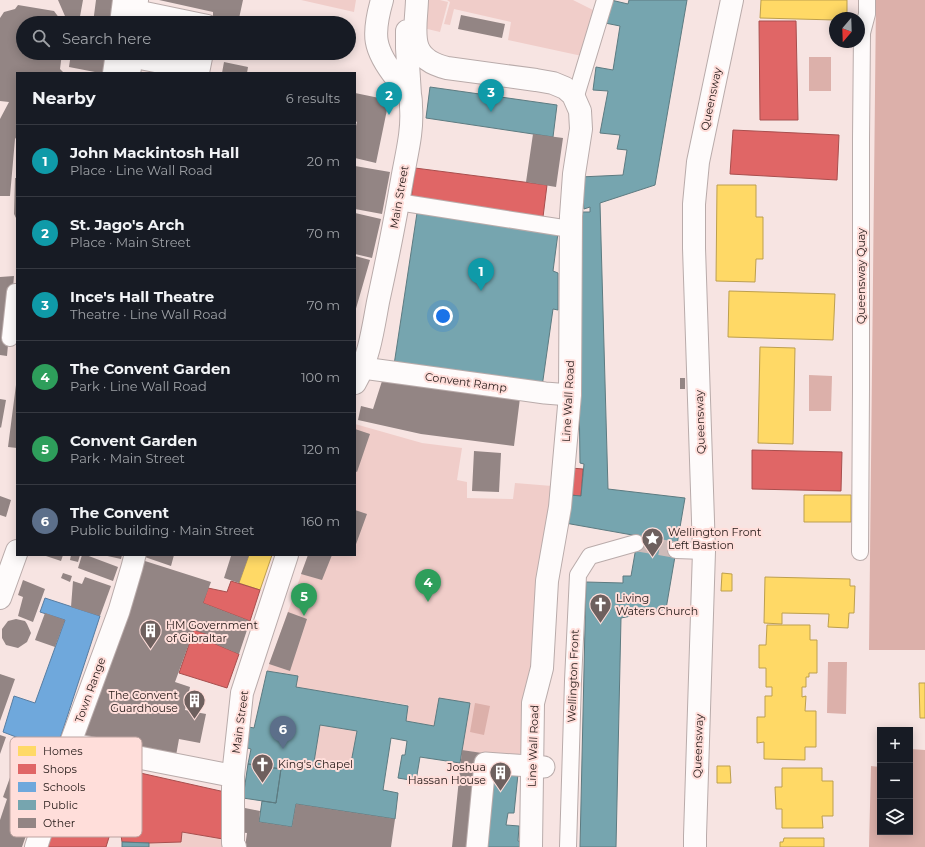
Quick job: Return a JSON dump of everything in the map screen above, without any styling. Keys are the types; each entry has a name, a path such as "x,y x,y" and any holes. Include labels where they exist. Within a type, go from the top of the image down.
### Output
{"street":[{"name":"Main Street","path":"357,379 373,328 410,133 412,114 407,48 410,0"},
{"path":"417,0 416,42 419,50 430,62 447,68 552,83 573,94 575,99"},
{"name":"Queensway","path":"695,847 704,551 694,204 698,162 732,0"},
{"name":"Queensway Quay","path":"860,552 862,33 867,14 867,0"},
{"path":"575,99 602,1"},
{"path":"123,16 129,7 173,16"},
{"path":"380,9 376,37 377,46 390,70 410,95 422,76 438,65"},
{"path":"112,72 125,60"},
{"path":"133,60 189,68 195,72"},
{"path":"201,72 204,60"},
{"name":"Line Wall Road","path":"531,847 538,766 533,703 542,668 547,581 560,507 570,395 570,216 574,174 581,129 580,111 575,99"},
{"path":"398,202 570,229"},
{"path":"10,338 16,292"},
{"name":"Convent Ramp","path":"357,379 570,395"},
{"name":"Wellington Front","path":"568,847 578,575 590,556 636,543"},
{"path":"676,550 704,551"},
{"path":"0,598 16,554"},
{"name":"Town Range","path":"73,737 119,611 135,556"},
{"name":"Main Street","path":"233,846 233,776 242,693 287,556"},
{"path":"142,758 233,776"},
{"path":"477,847 485,763 538,766"},
{"name":"Town Range","path":"36,847 39,837"}],"shaded area":[{"path":"301,0 356,0 354,12"},
{"path":"423,0 440,0 448,2 440,32 419,27"},
{"path":"447,0 573,0 595,11 582,56 508,40 511,22 454,9 450,25 444,24 450,2"},
{"path":"876,0 925,0 925,650 869,650"},
{"path":"809,57 831,57 831,91 809,91"},
{"path":"809,375 832,376 831,411 809,411"},
{"path":"356,424 422,443 462,448 457,480 467,482 467,498 513,499 515,483 552,486 545,535 532,674 522,699 523,751 517,756 503,757 462,750 434,726 406,721 408,705 296,687 298,676 267,671 308,556 356,556"},
{"path":"828,662 847,662 846,714 827,713"},
{"path":"475,703 490,706 484,735 470,732"},
{"path":"320,725 357,731 350,768 314,762"},
{"path":"913,749 925,750 925,847 869,847 871,766 877,767 877,835 913,835"},
{"path":"182,832 223,839 222,847 149,847 149,843 181,842"}],"building: Homes":[{"path":"761,0 847,0 847,12 829,12 829,20 760,18"},
{"path":"717,185 756,185 756,217 763,217 763,259 756,259 755,282 716,281"},
{"path":"729,291 835,294 833,340 728,337"},
{"path":"760,347 795,348 793,444 758,443"},
{"path":"804,495 851,495 851,522 804,522"},
{"path":"249,556 272,556 260,590 239,583"},
{"path":"722,573 732,574 732,591 721,591"},
{"path":"765,577 850,579 850,586 855,586 854,613 849,613 848,628 828,627 829,614 782,613 782,624 764,623"},
{"path":"767,625 810,625 810,640 817,640 817,673 809,673 809,677 806,677 806,687 802,687 802,697 806,696 805,711 816,711 816,747 805,747 805,760 764,759 764,742 757,743 757,717 765,717 765,696 772,696 772,687 766,687 766,668 759,668 759,645 766,645"},
{"path":"919,683 925,683 925,718 920,718"},
{"path":"717,766 730,766 731,783 717,783"},
{"path":"782,768 822,768 822,781 833,781 833,816 822,816 823,828 782,828 782,809 776,809 775,787 782,787"},
{"path":"784,838 824,838 824,847 780,847 780,842 783,842"}],"building: Shops":[{"path":"759,21 796,21 798,120 760,120"},
{"path":"733,130 839,135 837,180 730,174"},
{"path":"415,168 547,185 543,217 411,200"},
{"path":"752,450 842,452 841,491 752,489"},
{"path":"571,468 583,469 581,496 570,495"},
{"path":"231,581 260,590 250,621 203,603 208,588 227,592"},
{"path":"194,630 216,637 213,643 239,654 227,688 179,673"},
{"path":"142,773 225,792 223,839 182,832 181,842 122,842 121,837 142,837"},
{"path":"50,837 109,837 106,847 47,847"}],"building: Schools":[{"path":"45,598 100,616 61,737 16,737 3,732 14,696 35,703 65,620 40,612"}],"building: Public":[{"path":"611,0 628,4 629,0 687,0 655,185 600,203 608,489 685,498 666,609 621,618 616,847 580,847 586,582 623,583 623,576 631,576 638,536 565,523 570,495 581,496 584,464 580,463 577,241 583,212 590,212 590,207 584,209 580,177 623,175 627,150 617,149 620,135 600,133 608,91 593,90 596,67 613,70 620,26 605,23"},
{"path":"430,87 557,105 553,137 426,118"},
{"path":"417,213 558,233 553,271 558,273 558,310 553,309 542,387 394,365"},
{"path":"267,671 298,676 296,687 408,706 406,721 434,726 439,698 470,703 460,763 420,757 416,781 398,778 402,755 405,755 407,741 391,738 383,790 398,793 395,819 296,804 292,827 259,822 262,801 276,803 281,769 248,764 251,749 240,746 244,726 254,728","holes":["320,725 357,731 350,768 314,762"]},
{"name":"King's Chapel","path":"248,764 281,769 276,803 243,798"},
{"name":"Joshua Hassan House","path":"488,771 518,774 514,813 508,813 506,825 519,826 518,841 522,842 521,847 482,847"},
{"path":"122,842 149,843 149,847 122,847"}],"building: Other":[{"path":"58,0 83,0 80,16 65,16"},
{"path":"96,0 113,0 112,16 94,16"},
{"path":"159,0 243,0 240,16 213,16 213,12"},
{"path":"18,5 54,11 58,16 16,16 16,60 61,60 60,69 63,72 16,72 16,138 10,196 0,196 0,119 9,102 0,101 0,18 4,12 15,9"},
{"path":"461,15 505,24 502,38 458,29"},
{"path":"70,60 121,60 119,72 95,72 69,67"},
{"path":"224,62 248,67 247,72 222,72"},
{"path":"356,93 389,100 376,163 356,158"},
{"path":"533,134 563,138 556,187 526,182"},
{"path":"356,166 390,172 382,214 356,209"},
{"path":"15,178 16,178 16,218 14,214"},
{"path":"356,213 381,219 372,258 356,254"},
{"path":"356,256 370,260 356,309"},
{"path":"14,276 7,356 0,355 0,277"},
{"path":"383,378 520,398 514,446 421,434 358,420 361,406 373,409"},
{"path":"680,378 685,378 685,389 680,389"},
{"path":"16,385 16,448 8,447"},
{"path":"0,399 6,400 1,428 0,427"},
{"path":"356,429 370,434 356,472"},
{"path":"474,451 501,453 499,492 472,491"},
{"path":"0,496 11,500 6,517 0,515"},
{"path":"356,510 367,514 356,544"},
{"path":"46,556 63,556 61,561"},
{"path":"71,556 80,556 78,562 70,560"},
{"path":"82,556 89,556 118,567 113,581 78,568"},
{"path":"108,556 122,556 121,559"},
{"path":"142,556 174,556 171,566"},
{"path":"231,556 249,556 239,583 224,578"},
{"path":"308,556 332,556 322,580 301,574"},
{"name":"HM Government of Gibraltar","path":"145,561 211,582 203,603 250,621 239,654 213,643 216,637 194,630 175,682 190,687 185,710 206,714 200,743 179,739 175,761 142,752 142,737 84,737"},
{"path":"63,573 72,576 70,582 61,578"},
{"path":"85,577 111,586 100,616 71,607 73,581 82,584"},
{"path":"23,580 45,589 33,622 18,616 23,597 18,595"},
{"path":"288,612 307,619 290,671 269,664"},
{"path":"45,613 65,620 55,647 35,640"},
{"path":"16,619 25,621 31,633 27,642 18,648 6,645 2,638 2,629 8,621"},
{"path":"0,674 15,679 0,721"},
{"path":"0,735 6,737 0,754"},
{"path":"462,750 482,753 472,847 452,847"},
{"path":"10,777 10,837 26,837 22,847 0,847 0,820 7,799 3,797"},
{"path":"296,804 395,819 391,847 245,847 247,833 237,832 240,807 260,811 259,822 292,827"}],"tunnel":[{"path":"636,543 676,550"}],"place":[{"name":"Ince's Hall Theatre","path":"491,112"},
{"name":"St. Jago's Arch","path":"389,115"},
{"name":"John Mackintosh Hall","path":"481,291"},
{"name":"Wellington Front Left Bastion","path":"652,558"},
{"name":"The Convent Garden","path":"428,602"},
{"name":"Convent Garden","path":"304,616"},
{"name":"Living Waters Church","path":"601,624"},
{"name":"HM Government of Gibraltar","path":"150,650"},
{"name":"The Convent Guardhouse","path":"194,720"},
{"name":"The Convent","path":"283,749"},
{"name":"King's Chapel","path":"262,784"},
{"name":"Joshua Hassan House","path":"501,792"}]}
